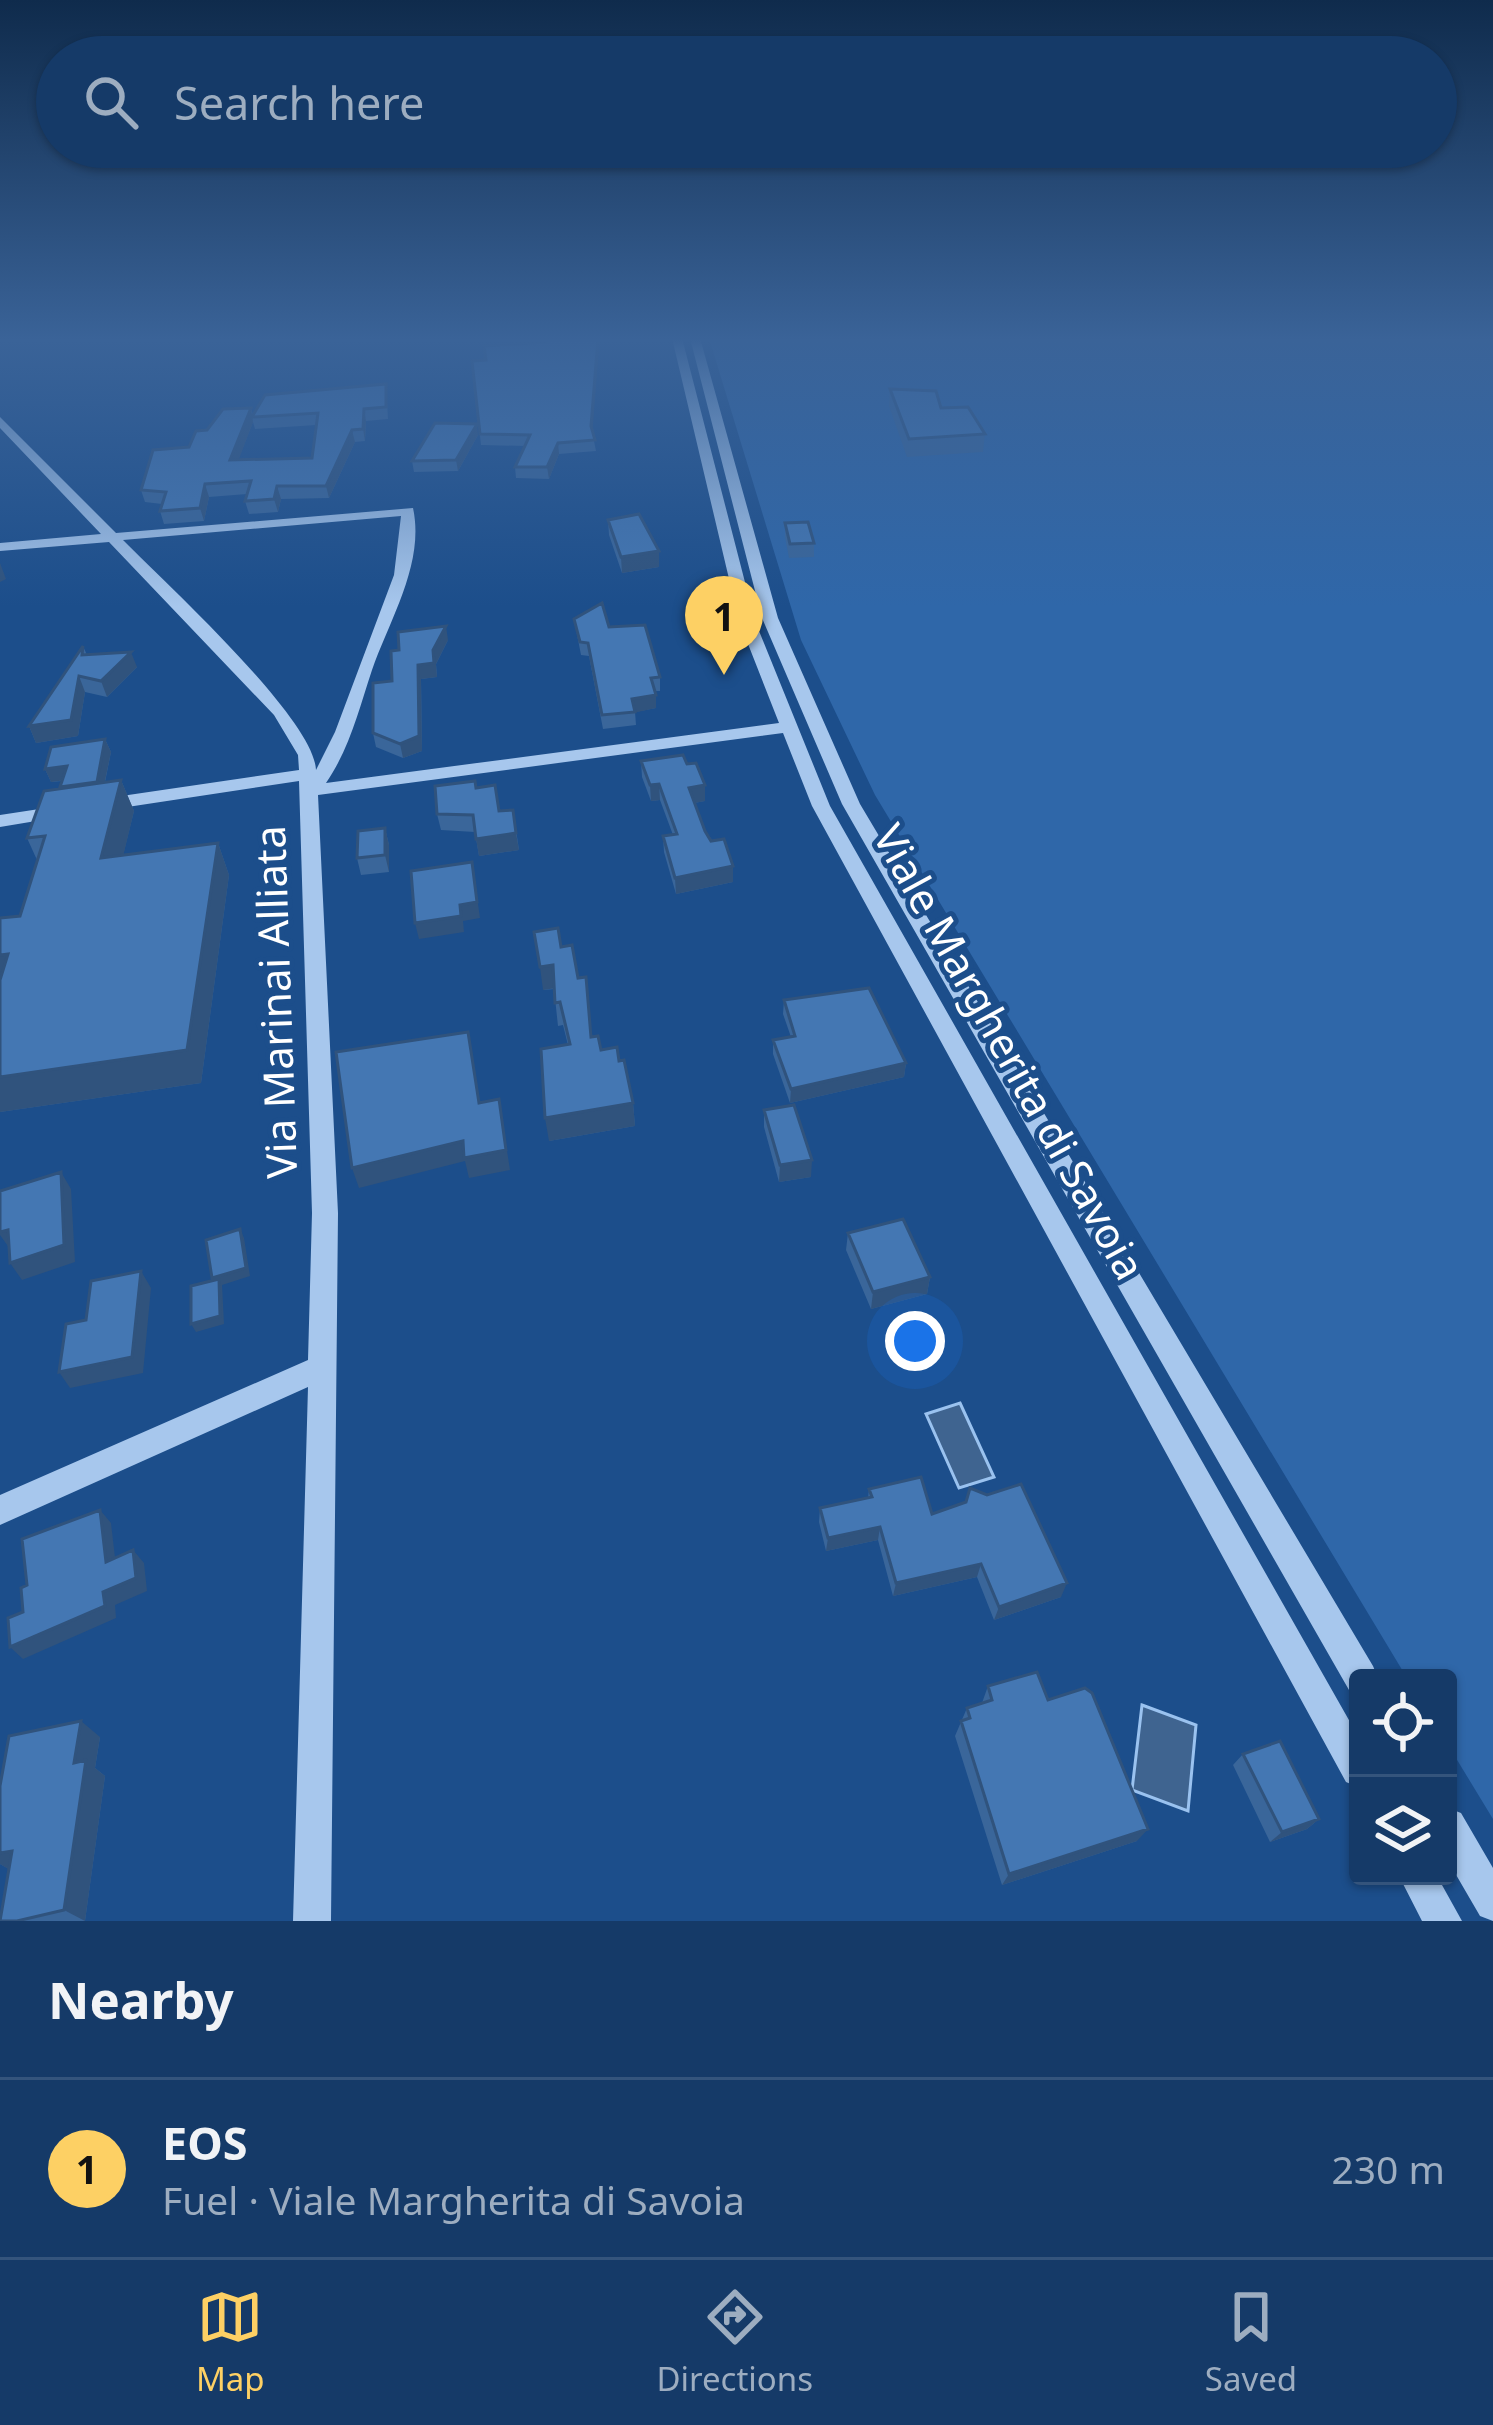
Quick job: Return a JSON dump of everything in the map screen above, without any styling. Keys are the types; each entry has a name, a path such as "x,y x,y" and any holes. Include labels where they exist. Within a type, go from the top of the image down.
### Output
{"street":[{"path":"5,428 281,712 300,738 311,782"},
{"name":"Viale Margherita di Savoia","path":"699,428 747,621 821,806 1349,1754"},
{"name":"Viale Margherita di Savoia","path":"719,428 770,618 851,804 1356,1669"},
{"name":"Via Marinai Alliata","path":"0,547 408,511 410,536 397,601 365,668 339,752 311,782 325,1213 312,1921"},
{"path":"0,821 786,727"},
{"path":"0,1510 323,1366"},
{"path":"1457,1841 1493,1903"},
{"path":"1423,1885 1443,1921"}],"shaded area":[{"path":"736,428 1493,428 1493,1819 1457,1760 1457,1669 1402,1669 875,795 801,640"},
{"path":"960,1403 994,1477 959,1488 926,1414"},
{"path":"1142,1705 1196,1725 1188,1811 1132,1790"}],"building":[{"path":"209,428 243,428 230,460 312,458 316,428 363,428 352,430 326,486 277,486 274,499 245,501 251,481 205,484 200,508 160,511 166,492 141,490 153,450 189,447 196,431"},
{"path":"432,428 475,428 456,460 412,461"},
{"path":"479,428 591,428 595,440 558,443 547,467 515,467 530,435 480,434"},
{"path":"905,428 981,428 985,434 909,439"},
{"path":"639,514 659,551 621,557 608,520"},
{"path":"808,522 814,543 790,544 785,523"},
{"path":"602,603 609,627 645,625 660,677 651,678 656,695 632,699 635,712 602,715 588,643 580,642 574,619"},
{"path":"446,626 433,650 434,663 418,665 419,736 400,744 373,733 373,683 392,681 391,651 399,650 398,632"},
{"path":"83,646 82,655 131,652 101,681 79,676 71,720 29,726"},
{"path":"105,739 97,782 60,787 67,766 45,769 51,747"},
{"path":"683,755 687,764 696,763 705,785 689,788 705,831 711,841 724,839 733,866 675,878 663,836 677,834 659,784 650,785 641,761"},
{"path":"121,780 101,858 218,843 187,1050 0,1077 0,980 8,954 0,955 0,918 20,916 45,836 27,838 44,791"},
{"path":"475,781 476,788 495,785 499,811 513,810 516,833 476,839 473,815 437,814 435,786"},
{"path":"385,828 385,855 357,858 358,831"},
{"path":"472,862 477,902 460,905 461,916 415,923 411,871"},
{"path":"558,928 561,947 572,945 578,978 586,977 591,1037 598,1036 601,1050 617,1047 633,1103 545,1118 541,1049 570,1044 560,1002 555,1003 553,965 540,967 534,932"},
{"path":"869,988 906,1063 791,1089 773,1040 795,1036 784,1000"},
{"path":"468,1032 479,1103 499,1099 506,1150 464,1158 463,1141 352,1168 336,1052"},
{"path":"794,1105 812,1160 780,1165 764,1110"},
{"path":"61,1172 64,1245 10,1263 8,1230 0,1232 0,1191"},
{"path":"903,1219 930,1277 873,1292 848,1233"},
{"path":"240,1229 246,1268 212,1278 206,1240"},
{"path":"141,1271 132,1357 59,1372 66,1324 86,1320 91,1281"},
{"path":"219,1279 220,1316 191,1324 191,1286"},
{"path":"921,1477 932,1514 966,1502 970,1488 987,1495 1021,1484 1067,1583 999,1607 981,1564 896,1583 880,1527 828,1538 820,1508 872,1497 869,1489"},
{"path":"100,1510 106,1562 133,1550 136,1578 103,1592 105,1606 10,1647 8,1618 23,1612 21,1588 27,1585 22,1539"},
{"path":"1037,1672 1048,1700 1085,1688 1092,1693 1148,1829 1009,1874 961,1721 970,1718 967,1708 992,1700 988,1686"},
{"path":"81,1721 74,1763 86,1760 64,1910 0,1921 12,1851 0,1853 0,1786 9,1736"},
{"path":"1280,1741 1319,1819 1282,1832 1243,1754"}],"place":[{"name":"EOS","path":"724,675"}]}
